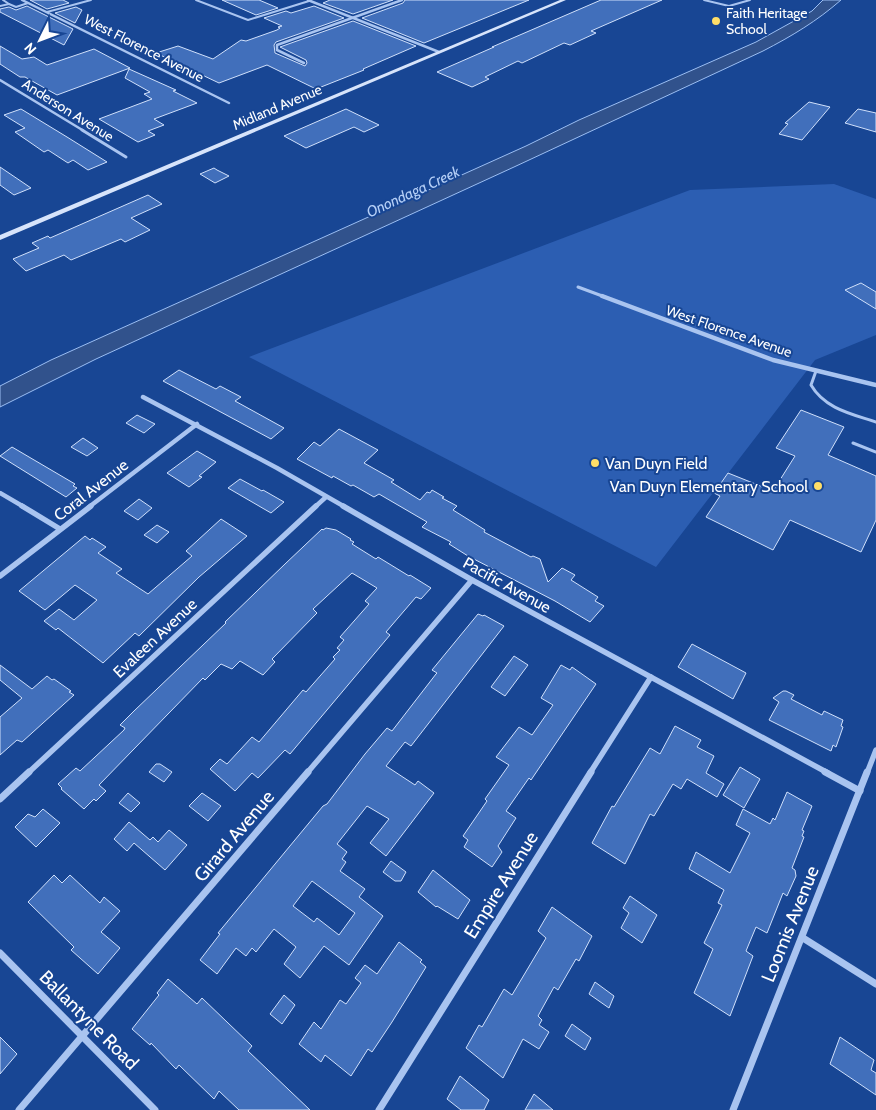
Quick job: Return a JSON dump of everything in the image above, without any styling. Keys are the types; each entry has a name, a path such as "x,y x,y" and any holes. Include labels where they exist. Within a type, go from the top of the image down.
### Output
{"street":[{"name":"West Florence Avenue","path":"22,0 229,103"},
{"path":"308,0 439,52"},
{"path":"304,63 277,50 277,45 402,0"},
{"name":"Midland Avenue","path":"0,238 564,0"},
{"name":"Anderson Avenue","path":"0,80 126,157"},
{"name":"West Florence Avenue","path":"578,287 773,360 876,385"},
{"name":"Pacific Avenue","path":"143,397 197,424 472,580 860,791"},
{"name":"Coral Avenue","path":"0,576 197,424"},
{"path":"0,493 60,529"},
{"name":"Evaleen Avenue","path":"0,798 326,496"},
{"name":"Girard Avenue","path":"19,1110 472,580"},
{"name":"Empire Avenue","path":"379,1110 651,677"},
{"name":"Loomis Avenue","path":"733,1110 803,938 876,750"},
{"path":"803,938 876,984"},
{"name":"Ballantyne Road","path":"0,954 155,1110"}],"lane":[{"path":"2,0 10,0"},
{"path":"2,0 16,7 28,3"},
{"path":"47,12 91,0"},
{"path":"196,0 248,20 308,0"},
{"path":"704,0 729,6 750,0"},
{"path":"0,6 9,4"},
{"path":"816,371 811,385 814,394 824,402 876,422"},
{"path":"853,443 876,452"}],"shaded area":[{"path":"823,0 841,0 804,28 763,51 96,359 0,407 0,386 51,360 526,146 579,120 756,42 812,11"},
{"name":"Van Duyn Field","path":"834,184 876,199 876,335 815,360 656,567 249,357 690,190"}],"building":[{"path":"30,0 63,0 69,3 47,9"},
{"path":"222,0 259,0 278,8 256,15"},
{"path":"330,0 393,0 353,14 323,3"},
{"path":"405,0 529,0 424,43 362,18 403,3"},
{"path":"601,0 662,0 591,31 596,33 570,45 564,43 522,63 518,61 485,77 489,79 472,87 437,72 494,47 492,47"},
{"path":"27,6 73,29 64,45 0,12 0,9 9,7 16,10"},
{"path":"314,6 344,18 276,42 274,45 275,53 305,66 306,60 280,47 353,21 416,46 364,70 316,89 267,65 219,83 156,53 178,46 213,59 241,40 246,41 277,30 280,28 278,27 282,26 264,18 286,11 291,13"},
{"path":"76,7 82,10 75,23 55,13"},
{"path":"0,46 22,59 34,57 47,65 94,49 130,68 57,95 25,77 20,77 0,64"},
{"path":"129,69 176,90 173,91 197,103 154,119 164,125 148,131 155,135 138,142 99,119 152,99 144,94 150,92 125,78"},
{"path":"809,102 830,107 802,140 779,134 788,124 785,123"},
{"path":"21,109 107,162 88,170 73,160 68,163 48,150 44,152 15,132 25,128 4,115"},
{"path":"346,109 379,125 364,132 354,127 306,148 284,136"},
{"path":"858,109 876,113 876,132 845,123"},
{"path":"0,167 31,188 14,195 0,185"},
{"path":"214,168 229,176 215,183 200,174"},
{"path":"148,195 162,204 131,218 150,230 125,242 121,239 71,260 64,255 26,271 13,259 39,248 32,243 48,236 50,238"},
{"path":"861,283 876,292 876,309 845,290"},
{"path":"179,370 216,389 220,386 241,397 235,401 284,428 271,439 163,381"},
{"path":"801,410 844,427 828,455 876,476 876,520 861,552 790,520 773,550 706,517 720,496 714,493 728,473 773,491 795,456 776,448"},
{"path":"137,415 155,424 144,433 126,423"},
{"path":"339,429 378,450 364,463 394,480 391,482 420,500 427,492 430,493 432,490 457,506 453,510 485,530 484,532 531,557 540,559 548,582 562,568 575,575 571,580 598,597 595,601 604,606 590,622 555,601 468,556 449,544 451,542 422,527 427,522 379,494 374,497 353,485 351,486 333,476 332,478 297,459 314,442 320,446"},
{"path":"83,438 98,448 87,456 71,447"},
{"path":"12,447 75,484 73,486 77,488 66,497 0,456"},
{"path":"197,451 216,462 189,487 167,473"},
{"path":"240,479 284,502 271,513 228,488"},
{"path":"139,499 152,508 138,520 124,511"},
{"path":"221,519 247,536 199,577 139,636 135,633 103,663 58,628 56,630 44,621 59,609 74,620 97,600 75,585 45,610 19,591 85,536 106,547 98,553 122,569 116,573 148,594 192,556 186,551"},
{"path":"157,525 169,532 157,543 144,535"},
{"path":"322,529 336,530 351,539 354,542 352,544 376,559 378,557 431,588 421,599 416,597 386,632 390,635 290,754 285,750 258,778 252,773 235,791 210,769 220,759 227,764 252,737 259,742 303,690 306,692 335,659 333,657 340,650 337,648 344,640 340,637 369,604 365,601 377,588 352,573 313,609 317,613 272,659 275,662 263,675 240,661 232,669 221,664 205,680 203,678 99,785 106,791 96,801 94,799 84,809 61,789 58,784 76,768 80,771 124,730 125,728 120,725 134,711 285,564"},
{"path":"478,614 484,615 504,626 411,746 405,742 386,766 415,785 418,781 434,793 386,856 370,843 389,819 367,806 337,844 347,852 342,859 346,862 340,871 365,889 359,897 383,916 349,965 324,946 300,978 284,964 296,947 274,929 256,952 252,948 246,956 236,948 217,974 200,960 220,934 218,933 323,806 327,804 387,728 392,731 437,673 432,670","holes":["312,881 355,913 339,935 317,918 314,922 293,906"]},
{"path":"692,644 746,673 733,699 678,667"},
{"path":"514,656 528,665 505,696 491,687"},
{"path":"0,665 32,689 47,676 52,680 54,679 74,695 22,742 17,740 0,755 0,717 22,698 0,680"},
{"path":"561,665 570,670 572,667 596,684 531,780 529,778 506,811 516,818 498,846 502,852 492,867 464,847 468,840 463,836 487,801 485,799 509,765 496,757 519,727 532,735 553,705 541,698"},
{"path":"783,691 794,695 791,699 822,715 824,711 843,720 841,726 843,727 836,747 833,745 831,751 769,720 779,702 773,698"},
{"path":"675,726 701,740 697,747 714,756 706,773 724,784 717,797 687,779 681,789 673,784 654,816 650,814 625,864 592,843 612,806 614,807 650,748 660,754"},
{"path":"156,764 160,764 172,772 164,782 149,772"},
{"path":"740,767 760,779 744,808 723,795"},
{"path":"787,792 812,806 802,830 804,831 802,836 804,837 792,868 795,870 796,876 787,896 783,893 767,933 756,927 746,951 753,956 730,1016 694,993 713,949 704,943 722,905 718,903 724,890 689,869 696,852 730,873 750,833 736,825 743,809 770,824 773,818 775,820"},
{"path":"128,793 140,803 131,812 119,803"},
{"path":"202,793 221,806 208,821 189,806"},
{"path":"43,809 60,823 36,847 15,827 28,814 35,817"},
{"path":"129,822 150,840 153,837 158,842 169,830 187,845 165,870 134,843 127,851 114,839"},
{"path":"391,861 406,872 401,881 395,881 383,872"},
{"path":"433,870 470,900 458,919 436,907 418,892"},
{"path":"54,875 62,883 70,875 100,903 104,897 120,911 101,932 120,948 98,974 71,950 74,947 28,902"},
{"path":"630,896 657,915 642,943 621,928 629,913 623,908"},
{"path":"552,907 592,936 579,961 576,959 558,990 554,987 538,1016 542,1020 539,1025 549,1032 539,1049 523,1039 503,1078 466,1048 479,1025 482,1027 504,989 512,995 546,938 538,931"},
{"path":"399,942 422,960 420,962 426,967 392,1022 372,1052 368,1049 351,1076 325,1055 321,1062 299,1044 314,1022 321,1029 340,1000 346,1004 361,983 355,978 365,965 377,974"},
{"path":"168,979 197,1004 202,998 252,1046 248,1051 310,1110 239,1110 219,1091 214,1099 179,1065 176,1069 151,1043 150,1045 132,1029 159,995 157,993"},
{"path":"595,982 614,996 609,1008 589,994"},
{"path":"284,995 295,1005 282,1024 270,1014"},
{"path":"572,1024 591,1038 585,1050 565,1036"},
{"path":"0,1037 17,1054 0,1074"},
{"path":"840,1037 874,1060 871,1070 876,1073 876,1095 830,1064"},
{"path":"460,1076 489,1100 484,1110 461,1110 447,1099"},
{"path":"534,1094 553,1110 525,1110"}],"place":[{"name":"Faith Heritage School","path":"716,21"},
{"name":"Van Duyn Field","path":"595,463"},
{"name":"Van Duyn Elementary School","path":"818,486"}],"water label":[{"name":"Onondaga Creek","path":"413,192"}]}
